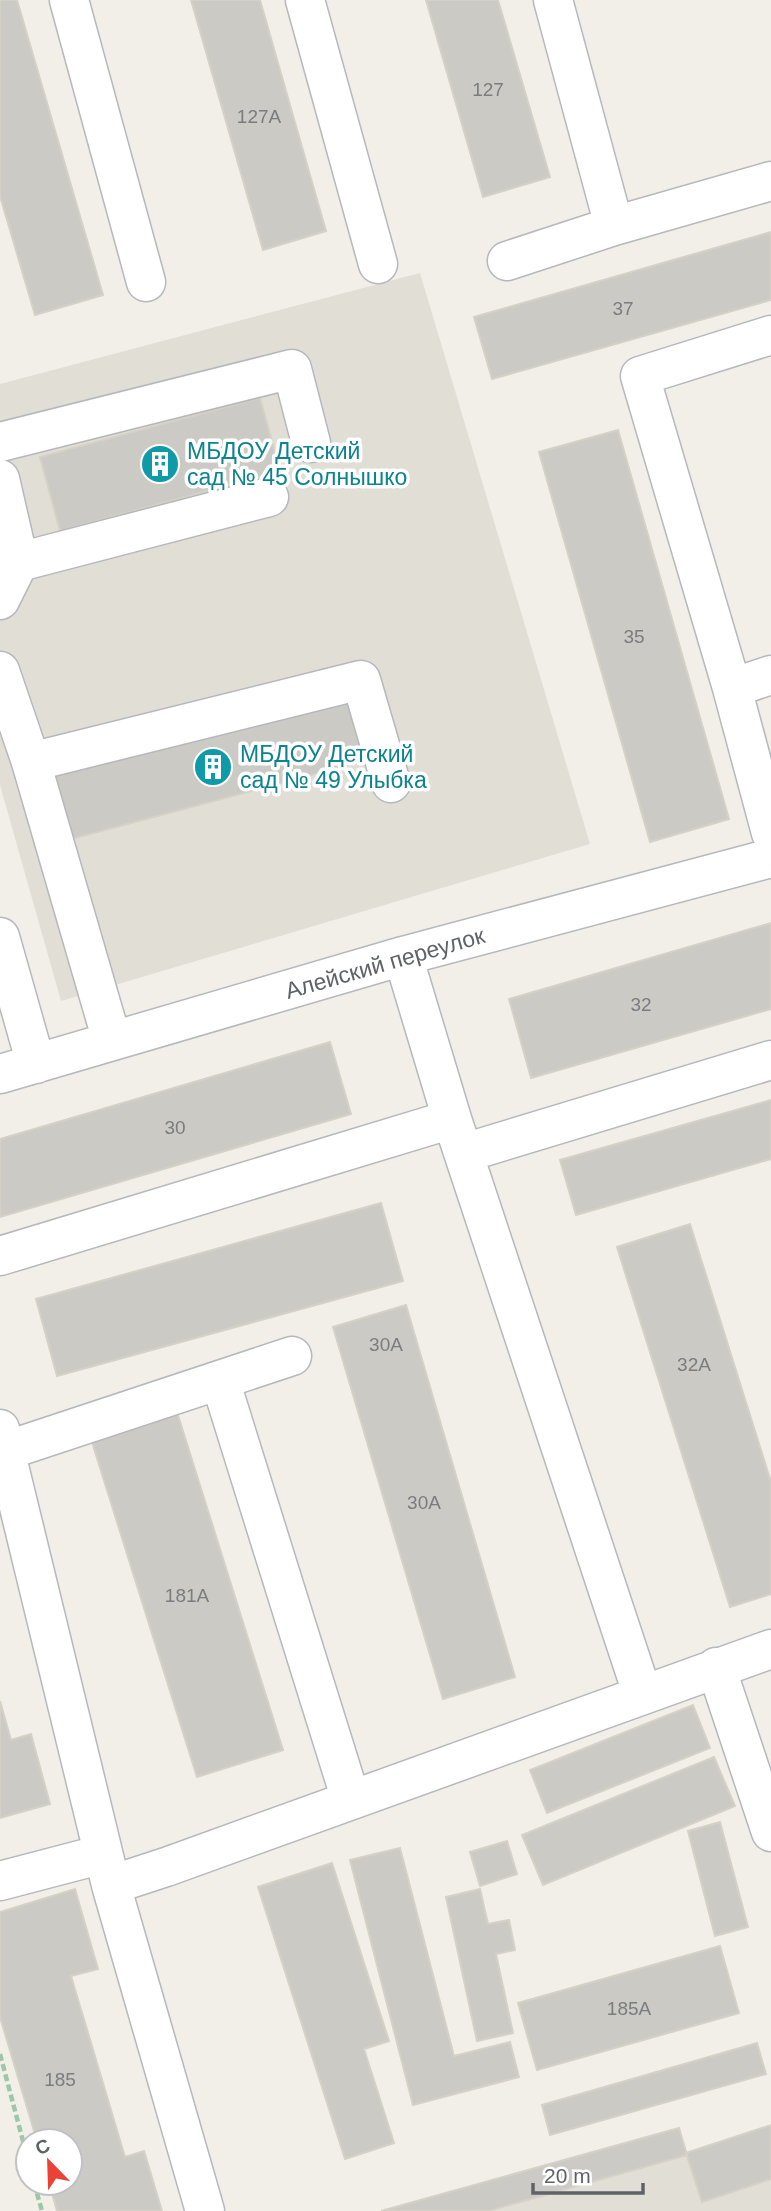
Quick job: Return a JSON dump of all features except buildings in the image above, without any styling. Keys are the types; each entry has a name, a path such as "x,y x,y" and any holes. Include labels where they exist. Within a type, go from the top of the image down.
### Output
{"street":[{"path":"69,0 146,282"},
{"path":"305,0 378,264"},
{"path":"553,0 614,226"},
{"path":"507,261 614,226 771,181"},
{"path":"771,335 640,376 732,688 771,833"},
{"path":"0,442 292,369 311,443"},
{"path":"0,479 19,562 0,600"},
{"path":"19,562 269,497"},
{"path":"0,671 31,762 112,1041"},
{"path":"732,688 771,675"},
{"path":"31,762 361,680 391,783"},
{"name":"Алейский переулок","path":"18,1069 403,956 771,858"},
{"path":"0,937 18,1069"},
{"path":"403,956 458,1136 642,1693"},
{"path":"0,1256 458,1136 771,1060"},
{"path":"205,2211 107,1869 3,1440 220,1380 292,1356"},
{"path":"220,1380 351,1800"},
{"path":"0,1881 107,1869 166,1867 771,1648"},
{"path":"716,1667 771,1832"}],"path":[{"path":"0,2054 19,2127"}],"shaded area":[{"path":"420,273 590,844 61,1001 0,785 0,384"},
{"path":"771,2125 771,2211 488,2211 686,2155"}],"place":[{"name":"МБДОУ Детский сад № 45 Солнышко","path":"160,464"},
{"name":"МБДОУ Детский сад № 49 Улыбка","path":"213,767"}]}
